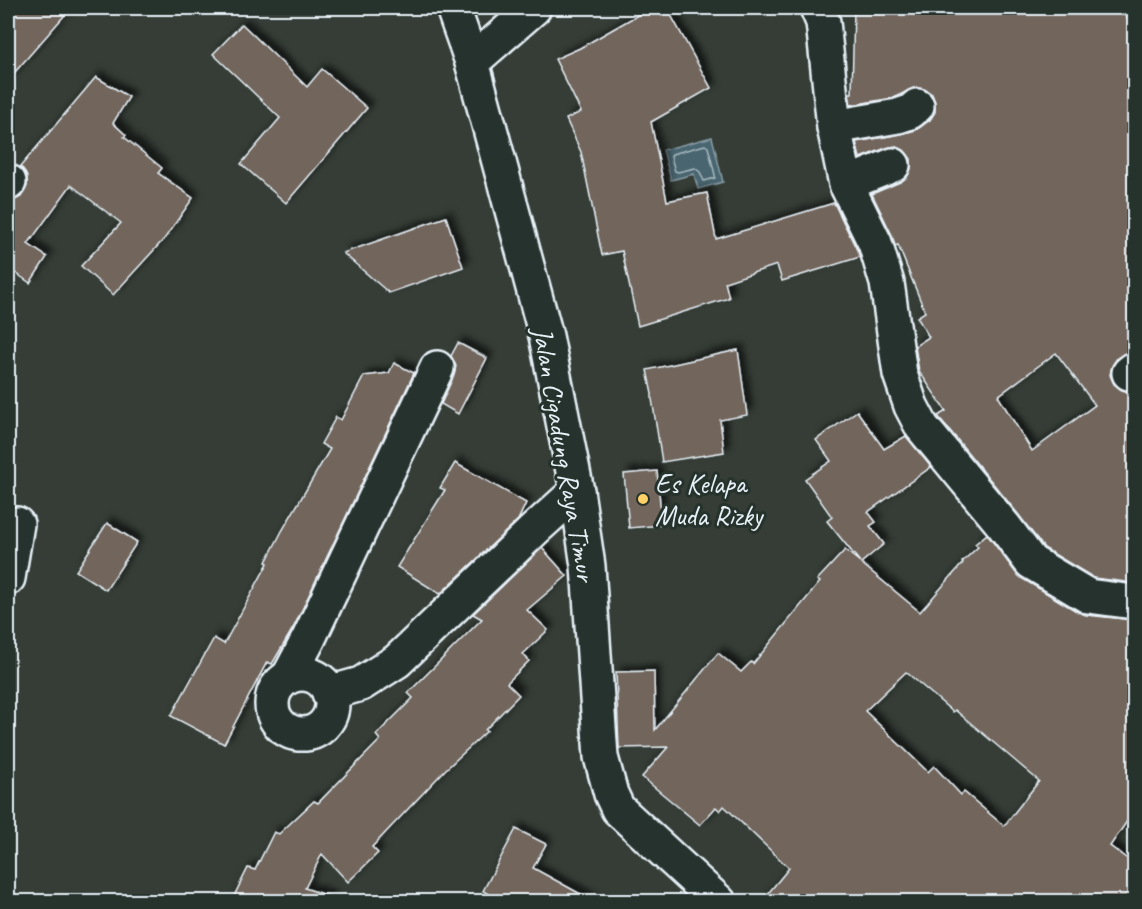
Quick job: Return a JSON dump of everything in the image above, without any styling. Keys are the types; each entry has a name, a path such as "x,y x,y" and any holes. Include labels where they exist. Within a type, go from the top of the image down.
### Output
{"street":[{"name":"Jalan Cigadung Raya Timur","path":"453,8 472,62 546,336 577,491 588,566 601,757 611,794 618,809 719,902"},
{"path":"472,62 534,8"},
{"path":"823,12 834,127 846,184 875,243 887,283 900,374 911,406 922,427 1004,525 1031,562 1088,596 1133,597"},
{"path":"834,127 898,116 910,112 917,106"},
{"path":"846,184 893,165"},
{"path":"289,676 302,674 313,676 323,682 330,693 332,704 330,715 315,732 302,734 291,732 281,725 274,716 272,704 274,693 280,683 289,676 309,640 437,368"},
{"path":"330,693 360,684 397,661 577,491"},
{"path":"8,578 17,524"}],"water":[{"path":"712,137 723,182 698,189 694,174 671,180 663,150"}],"building":[{"path":"8,8 71,8 8,80"},
{"path":"650,8 667,8 711,88 651,122 667,201 707,193 716,239 834,203 860,257 782,281 777,265 725,282 729,298 638,326 622,251 602,255 581,152 566,119 581,112 555,59 580,48"},
{"path":"854,8 933,8 932,16 980,8 1114,8 1134,23 1134,351 1117,358 1110,375 1114,384 1122,390 1131,392 1134,390 1134,583 1094,578 1044,548 938,416 946,411 919,371 915,346 929,337 917,317 925,312 898,245 895,246 872,194 907,177 911,168 911,159 904,150 895,146 860,158 856,142 916,130 930,120 935,112 935,102 932,94 924,89 914,88 893,98 851,105 849,93 852,93","holes":["1056,353 1095,405 1032,451 998,396"]},
{"path":"242,24 307,87 322,69 367,108 286,203 241,164 280,118 213,54"},
{"path":"96,77 129,97 113,123 126,135 124,137 162,168 158,173 193,198 165,238 113,295 81,266 121,223 71,185 28,244 47,257 30,283 10,269 8,272 8,201 21,197 27,186 27,177 20,167"},
{"path":"446,217 463,267 389,293 343,253"},
{"path":"458,343 487,358 458,414 441,404 454,375 456,366 451,356"},
{"path":"738,350 747,415 720,420 724,452 662,462 647,370"},
{"path":"394,363 414,373 295,625 272,664 267,662 224,744 171,716 214,638 224,644 268,563 266,562 282,531 330,449 321,444 336,417 341,420 364,376 389,373"},
{"path":"857,411 884,449 906,436 931,467 868,512 876,522 870,526 884,544 861,563 920,612 962,562 978,547 975,544 987,534 1021,578 1078,612 1086,615 1134,620 1134,811 1110,846 1134,864 1134,902 761,902 789,868 724,806 720,811 716,807 700,825 642,777 668,747 619,748 616,672 654,671 655,730 718,653 741,672 751,662 753,664 820,582 817,580 845,550 860,562 827,521 832,517 805,479 831,461 816,440","holes":["906,672 953,712 955,710 1039,781 1004,826 964,792 961,795 934,766 928,772 865,711"]},
{"path":"455,463 526,503 518,520 440,594 397,567 445,490 440,488"},
{"name":"Es Kelapa Muda Rizky","path":"657,471 662,525 629,528 624,474"},
{"path":"107,523 137,542 106,590 76,571"},
{"path":"542,548 567,576 527,610 548,630 523,654 529,661 507,683 519,695 485,730 487,731 445,770 372,847 378,853 348,882 322,854 305,888 331,897 330,902 231,902 248,868 255,870 274,832 279,834 314,801 318,803 380,740 376,735 413,698 408,693 482,619 473,614"},
{"path":"516,829 546,844 533,868 595,902 503,902 483,891"}],"place":[{"name":"Es Kelapa Muda Rizky","path":"643,499"}]}
